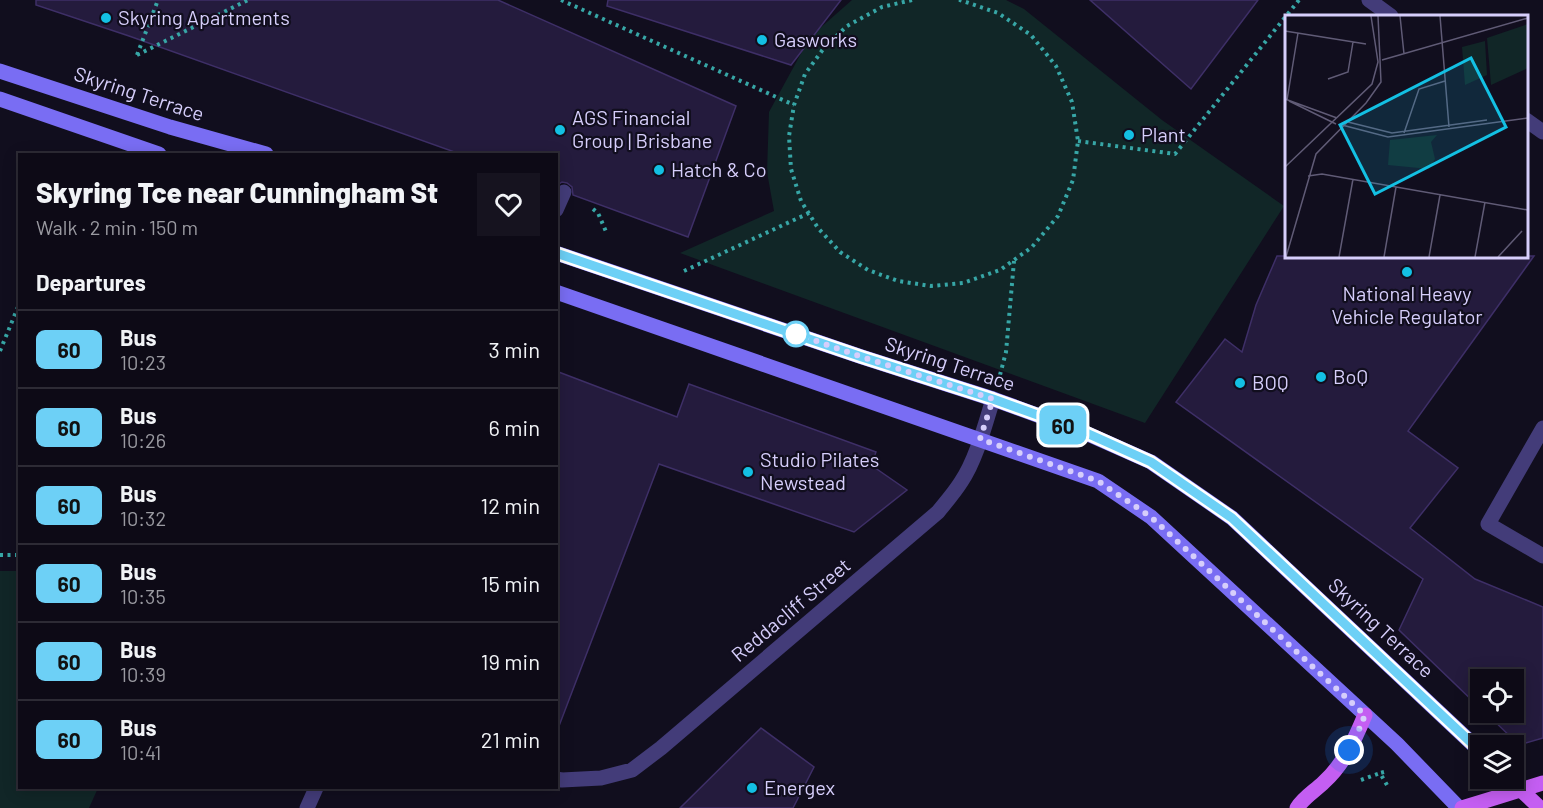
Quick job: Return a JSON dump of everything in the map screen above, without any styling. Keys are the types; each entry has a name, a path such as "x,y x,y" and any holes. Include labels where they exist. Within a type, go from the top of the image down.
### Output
{"main road":[{"path":"1297,808 1301,801 1339,766 1355,739 1365,715"},
{"path":"1461,808 1543,783"},
{"path":"1521,790 1540,808"}],"street":[{"path":"1369,0 1390,15"},
{"name":"Skyring Terrace","path":"0,71 170,128 262,153"},
{"path":"0,99 156,153"},
{"path":"1528,121 1543,132"},
{"path":"558,206 564,192"},
{"name":"Skyring Terrace","path":"558,254 993,399 1082,431 1151,462 1232,518 1470,742"},
{"path":"558,293 1098,481 1151,517 1417,763 1461,808"},
{"name":"Reddacliff Street","path":"558,779 601,778 632,771 938,512 966,473 993,399"},
{"path":"1543,428 1488,524 1543,556"},
{"path":"307,808 316,789"}],"path":[{"path":"158,0 137,55 248,0"},
{"path":"561,0 794,105"},
{"path":"879,0 882,7"},
{"path":"912,0 882,7 847,26 824,48 805,75 794,105 789,136 791,169 801,201 818,228 840,252 868,270 898,281 931,286 963,283 1000,270 1032,247 1058,216 1072,180 1078,141 1072,102 1056,66 1030,36 998,13 955,0"},
{"path":"1287,15 1299,0"},
{"path":"1078,141 1175,154 1285,17"},
{"path":"593,209 598,213 606,234"},
{"path":"653,285 809,213"},
{"path":"993,399 1006,352 1014,260"},
{"path":"0,351 18,307"},
{"path":"0,555 18,555"},
{"path":"1361,780 1388,771"},
{"path":"1380,773 1387,785"}],"green space":[{"path":"852,0 1006,0 1024,9 1162,120 1284,206 1145,423 680,253 774,211 767,172 769,112 810,37"},
{"path":"0,571 18,571 18,789 98,789 89,808 0,808"}],"building":[{"name":"AGS Financial Group | Brisbane","path":"36,0 498,0 736,106 688,237 573,195 572,187 567,183 562,182 558,185 558,153 457,153 36,5"},
{"name":"Gasworks","path":"608,0 841,0 791,65 607,6"},
{"path":"1090,0 1258,0 1191,89"},
{"name":"BoQ","path":"1277,256 1285,256 1285,258 1528,258 1528,256 1534,256 1408,431 1458,468 1410,528 1475,579 1543,607 1543,738 1524,744 1524,735 1509,735 1496,723 1524,723 1524,669 1470,669 1470,698 1399,630 1423,579 1176,402 1225,339 1242,352 1256,305"},
{"path":"558,372 677,417 689,384 876,452 871,465 907,490 854,532 659,464 559,726"},
{"name":"Energex","path":"761,728 814,767 793,808 680,808"}],"bus line":[{"name":"60","path":"558,254 993,399 1082,431 1151,462 1232,518 1470,742"}],"place":[{"name":"Skyring Apartments","path":"106,18"},
{"name":"Gasworks","path":"762,40"},
{"name":"AGS Financial Group | Brisbane","path":"560,130"},
{"name":"Plant","path":"1129,135"},
{"name":"Hatch & Co","path":"659,170"},
{"name":"National Heavy Vehicle Regulator","path":"1407,272"},
{"name":"BoQ","path":"1321,377"},
{"name":"BOQ","path":"1240,383"},
{"name":"Studio Pilates Newstead","path":"748,472"},
{"name":"Energex","path":"752,788"}],"route":[{"path":"796,334 993,399 980,439 1098,481 1151,517 1365,715 1349,750"}]}
